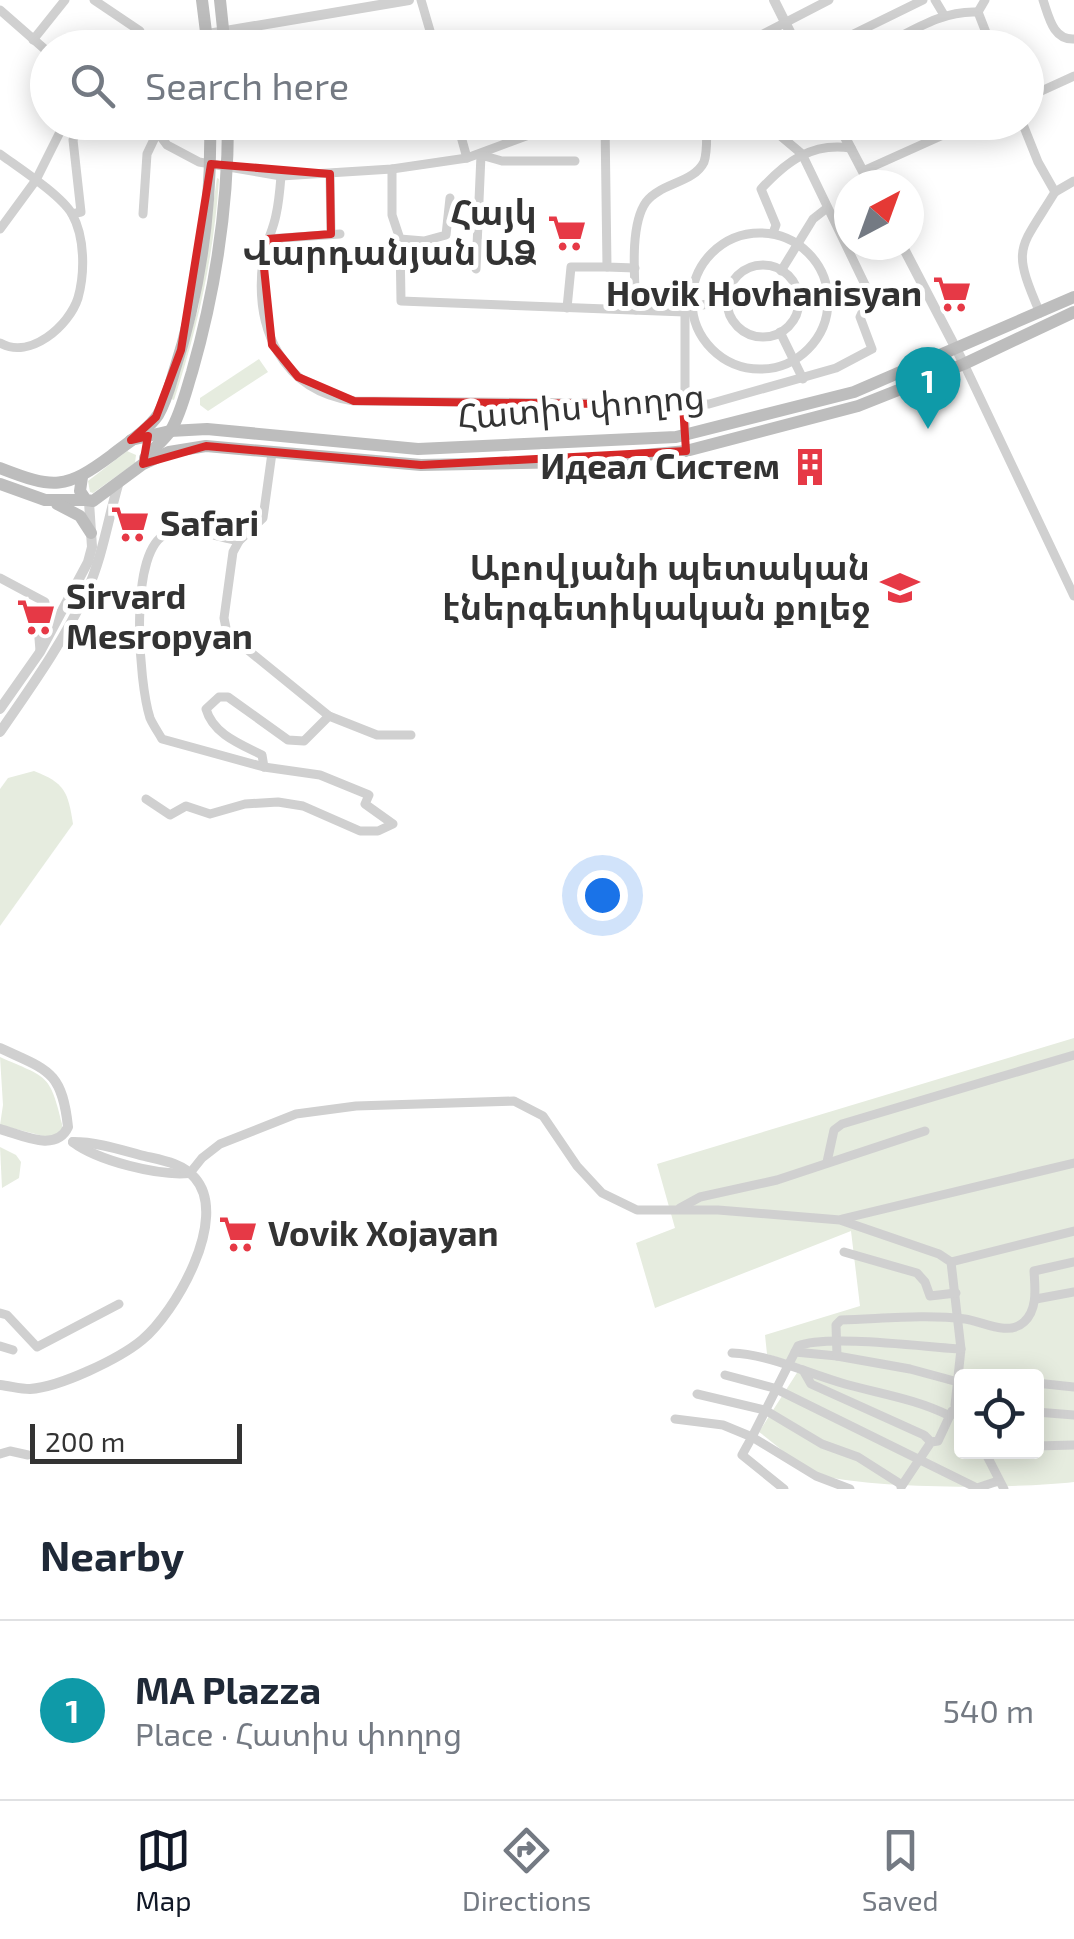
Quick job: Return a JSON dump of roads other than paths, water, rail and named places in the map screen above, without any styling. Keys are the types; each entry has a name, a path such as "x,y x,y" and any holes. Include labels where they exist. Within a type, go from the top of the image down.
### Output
{"main road":[{"path":"202,0 206,30"},
{"path":"220,0 224,30"},
{"path":"0,468 39,482 59,484 82,477 156,418 181,350 206,225 210,140"},
{"path":"46,500 101,498 170,432 205,323 220,238 228,140"},
{"name":"Հատիս փողոց","path":"144,461 206,446 454,465 574,462 686,451 858,406 1074,298"},
{"name":"Հատիս փողոց","path":"130,441 170,432 208,430 418,449 685,436 854,392 960,357 1074,312"},
{"path":"130,441 142,451 144,461"},
{"path":"82,477 80,491 88,501"},
{"path":"0,484 68,507 80,516 91,533"}],"street":[{"path":"41,30 65,0"},
{"path":"94,0 139,30"},
{"path":"236,30 410,0"},
{"path":"421,0 430,30"},
{"path":"774,0 790,30"},
{"path":"771,30 830,0"},
{"path":"860,30 923,0"},
{"path":"935,0 944,15"},
{"path":"978,12 985,0"},
{"path":"1043,0 1055,32 1067,40 1074,39"},
{"path":"0,10 30,37"},
{"path":"914,30 958,11 978,12"},
{"path":"978,12 985,30"},
{"path":"1044,90 1074,76"},
{"path":"0,229 36,180 56,140"},
{"path":"72,214 81,212 73,140"},
{"path":"143,214 148,148 153,140"},
{"path":"163,140 199,162 282,176 392,169 467,158 519,140"},
{"path":"462,140 467,158"},
{"path":"605,140 607,267"},
{"path":"636,310 638,219 646,202 659,190 702,166 706,140"},
{"path":"282,176 262,275 272,345 288,371 340,399 386,403 417,400 709,404 836,368 872,349 860,317 870,295 802,154 785,140"},
{"path":"847,140 862,170"},
{"path":"867,170 933,140"},
{"path":"1029,140 1038,162 1059,188 1074,190"},
{"path":"773,233 776,225 761,189 790,159 834,145 851,148"},
{"path":"0,154 36,180 72,214 84,258 77,301 53,334 29,347 8,348 0,344"},
{"path":"481,155 502,161 575,162"},
{"path":"476,270 481,155"},
{"path":"392,169 392,216 400,239 401,301 636,310 688,309 728,300"},
{"path":"267,239 336,234 330,174"},
{"path":"1040,313 1022,274 1020,248 1059,188 1074,180"},
{"path":"400,239 441,239 446,235 450,198"},
{"path":"782,271 813,219 827,208"},
{"path":"686,451 682,405 688,309 695,282 716,248 742,234 773,233 797,244 816,264 824,280 829,308 818,336 794,361 760,369 728,362 702,338 688,309"},
{"path":"910,260 1074,596"},
{"path":"762,265 782,271 796,287 796,316 780,332 760,336 742,329 730,315 728,300 733,282 748,268 762,265"},
{"path":"568,308 572,267 634,268"},
{"path":"780,332 803,379"},
{"path":"272,453 263,518 238,541 233,552 224,618 227,633 330,716 377,735 412,735"},
{"path":"0,732 49,660 86,592 118,485"},
{"path":"2,701 40,652 84,571 92,547 88,501"},
{"path":"146,799 170,815 186,806 210,814 245,804 278,802 302,806 360,831 378,831 393,824 365,804 369,795 320,775 201,752 162,738 150,718 141,653 141,581 152,544 166,533 186,530 238,541"},
{"path":"0,578 45,602 46,610 38,626 40,652"},
{"path":"264,766 262,755 210,722 206,709 219,697 228,697 288,740 304,741 330,716"},
{"path":"0,1048 54,1076 68,1123 66,1138"},
{"path":"826,1162 834,1130 842,1124 1074,1055"},
{"path":"190,1173 220,1144 296,1114 356,1106 500,1100 524,1104 543,1116 576,1166 602,1193 637,1210 840,1220 939,1254 951,1262 959,1318 960,1369"},
{"path":"0,1130 50,1142 66,1138 90,1142 174,1163 190,1173 206,1200 201,1246 182,1285 147,1336 56,1383 30,1388 0,1384"},
{"path":"677,1210 700,1197 777,1180 925,1130"},
{"path":"840,1220 1074,1164"},
{"path":"951,1262 1074,1230"},
{"path":"844,1252 916,1272 930,1296 956,1294"},
{"path":"837,1356 836,1325 841,1320 959,1318 1009,1328 1024,1322 1036,1298 1036,1270 1074,1262"},
{"path":"1036,1298 1074,1292"},
{"path":"0,1313 7,1315 37,1347 119,1304"},
{"path":"784,1489 742,1454 774,1388 803,1343 961,1349"},
{"path":"0,1346 13,1350"},
{"path":"794,1352 954,1377"},
{"path":"732,1353 760,1354 918,1402 950,1416"},
{"path":"803,1370 811,1384 924,1435 931,1442"},
{"path":"725,1376 774,1388 977,1488 1002,1485 989,1459"},
{"path":"1044,1384 1074,1387"},
{"path":"696,1394 764,1410 822,1444 858,1458 901,1487 931,1442 942,1436 954,1412"},
{"path":"1044,1413 1074,1415"},
{"path":"675,1419 722,1424 752,1436 816,1476 850,1489"},
{"path":"1044,1446 1074,1446"},
{"path":"0,1454 28,1455"}],"place":[{"name":"Հայկ Վարդանյան ԱՁ","path":"567,233"},
{"name":"Hovik Hovhanisyan","path":"952,294"},
{"name":"MA Plazza","path":"928,429"},
{"name":"Идеал Систем","path":"810,467"},
{"name":"Safari","path":"130,524"},
{"name":"Աբովյանի պետական էներգետիկական քոլեջ","path":"900,588"},
{"name":"Sirvard Mesropyan","path":"36,617"},
{"name":"Vovik Xojayan","path":"238,1234"}]}
